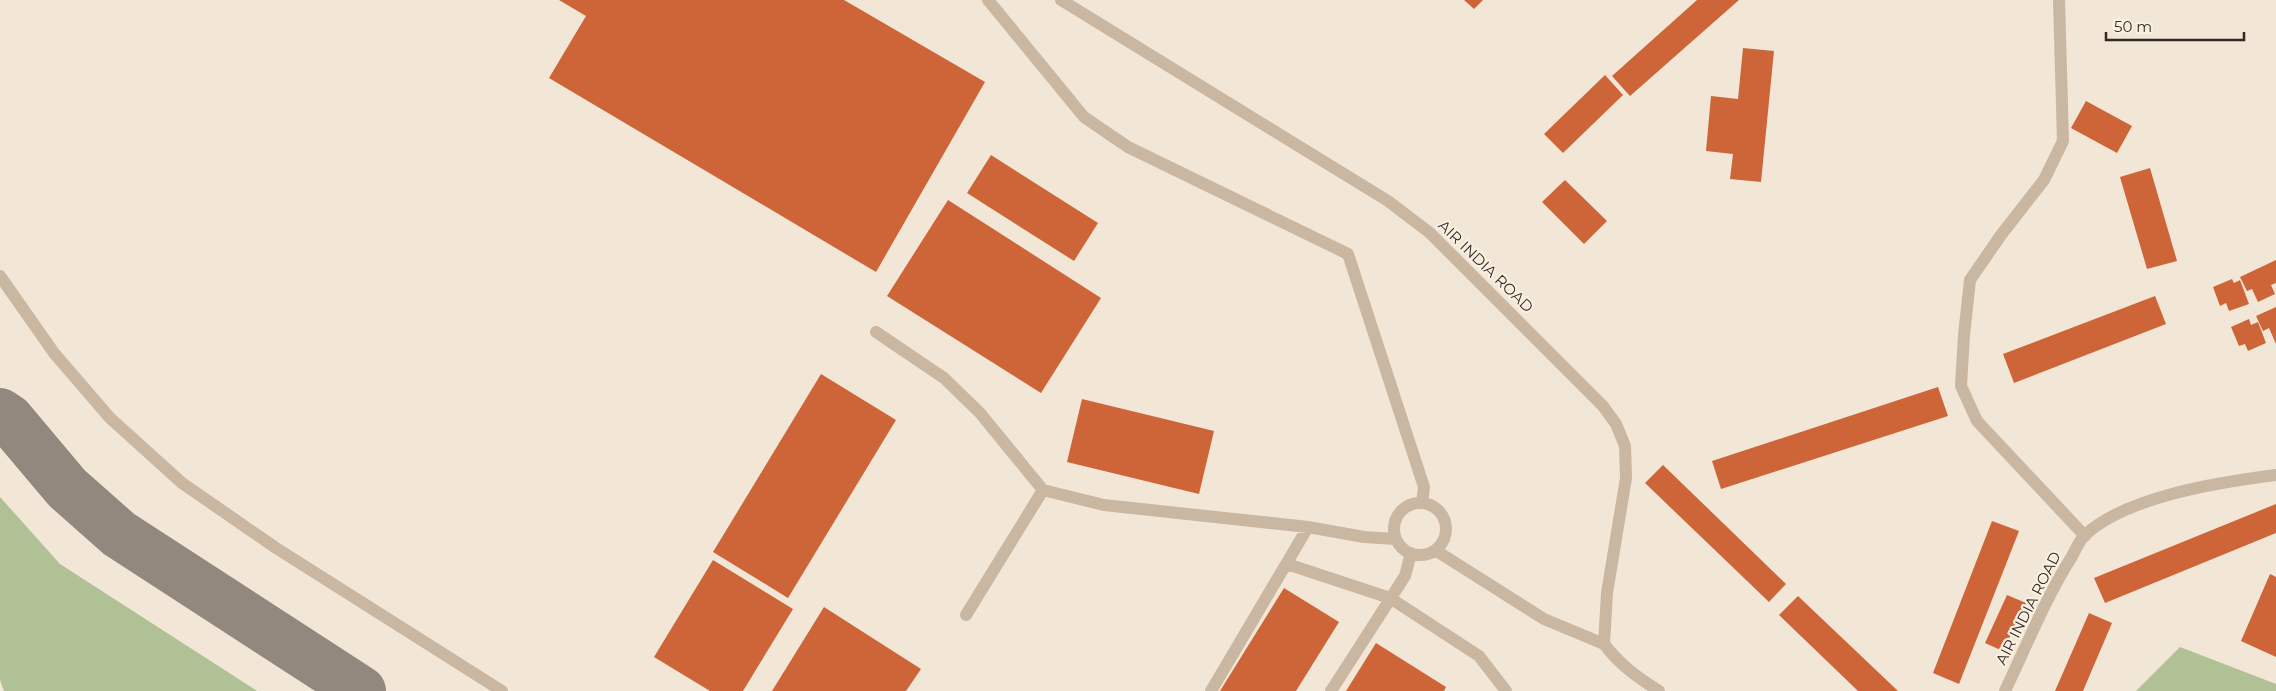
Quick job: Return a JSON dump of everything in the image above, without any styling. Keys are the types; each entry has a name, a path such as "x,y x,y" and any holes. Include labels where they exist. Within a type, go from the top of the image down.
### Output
{"street":[{"path":"988,0 1084,117 1128,147 1348,254 1424,487 1422,504"},
{"name":"AIR INDIA ROAD","path":"1061,0 1388,200 1430,233 1603,406 1616,424 1624,446 1626,478 1607,593 1604,644"},
{"path":"2059,0 2063,141 2044,180 2001,235 1970,280 1961,386 1977,421 2085,536"},
{"path":"0,276 54,353 110,418 182,482 276,548 502,691"},
{"path":"876,332 944,378 980,414 1043,490 1104,505 1308,527 1364,537 1396,539"},
{"name":"AIR INDIA ROAD","path":"2005,691 2060,574 2085,536 2111,518 2158,498 2228,481 2276,475"},
{"path":"966,615 1043,490"},
{"path":"1413,504 1422,504 1439,512 1446,524 1446,533 1442,543 1435,550 1422,555 1403,549 1396,539 1394,528 1400,514 1413,504"},
{"path":"1211,691 1308,527"},
{"path":"1435,550 1544,619 1604,644 1616,660 1629,672 1659,691"},
{"path":"1331,691 1405,576 1411,553"},
{"path":"1287,564 1390,598 1479,656 1506,691"}],"green space":[{"path":"0,497 60,564 257,691 4,691 0,680"},
{"path":"2180,647 2276,684 2276,691 2136,691"}],"building":[{"path":"559,0 844,0 985,82 876,272 549,78 586,16"},
{"path":"1464,0 1483,0 1474,9"},
{"path":"1697,0 1739,0 1630,96 1612,76"},
{"path":"1743,48 1774,51 1761,182 1730,179 1733,154 1706,151 1711,96 1738,99"},
{"path":"1605,75 1623,95 1563,153 1544,134"},
{"path":"2086,101 2132,126 2117,153 2071,128"},
{"path":"991,155 1098,223 1074,261 967,193"},
{"path":"2150,168 2177,261 2147,269 2120,177"},
{"path":"1565,180 1607,221 1584,244 1542,202"},
{"path":"948,200 1101,298 1041,393 887,296"},
{"path":"2276,260 2276,283 2271,285 2275,294 2258,302 2252,289 2247,291 2240,277"},
{"path":"2232,279 2234,283 2240,280 2249,304 2229,311 2226,303 2220,306 2213,287"},
{"path":"2155,296 2166,324 2014,383 2003,354"},
{"path":"2276,307 2276,344 2269,328 2263,331 2256,316"},
{"path":"2249,319 2251,325 2258,322 2266,343 2248,351 2245,344 2239,346 2231,327"},
{"path":"821,374 896,420 788,598 713,552"},
{"path":"1938,387 1948,416 1721,489 1712,461"},
{"path":"1082,399 1214,431 1199,494 1067,462"},
{"path":"1663,465 1786,584 1769,602 1645,483"},
{"path":"2276,504 2276,533 2105,603 2094,578"},
{"path":"1992,521 2019,531 1959,684 1933,673"},
{"path":"713,560 793,609 743,691 710,691 654,657"},
{"path":"2270,574 2276,577 2276,657 2241,641"},
{"path":"1284,588 1339,622 1296,691 1220,691"},
{"path":"2007,595 2026,603 2003,651 1985,643"},
{"path":"1798,596 1898,691 1858,691 1779,615"},
{"path":"824,607 921,669 906,691 772,691"},
{"path":"2089,613 2112,623 2083,691 2055,691"},
{"path":"1376,643 1446,687 1444,691 1346,691"}],"taxiway":[{"path":"0,413 9,419 67,488 119,534 361,691"}]}
